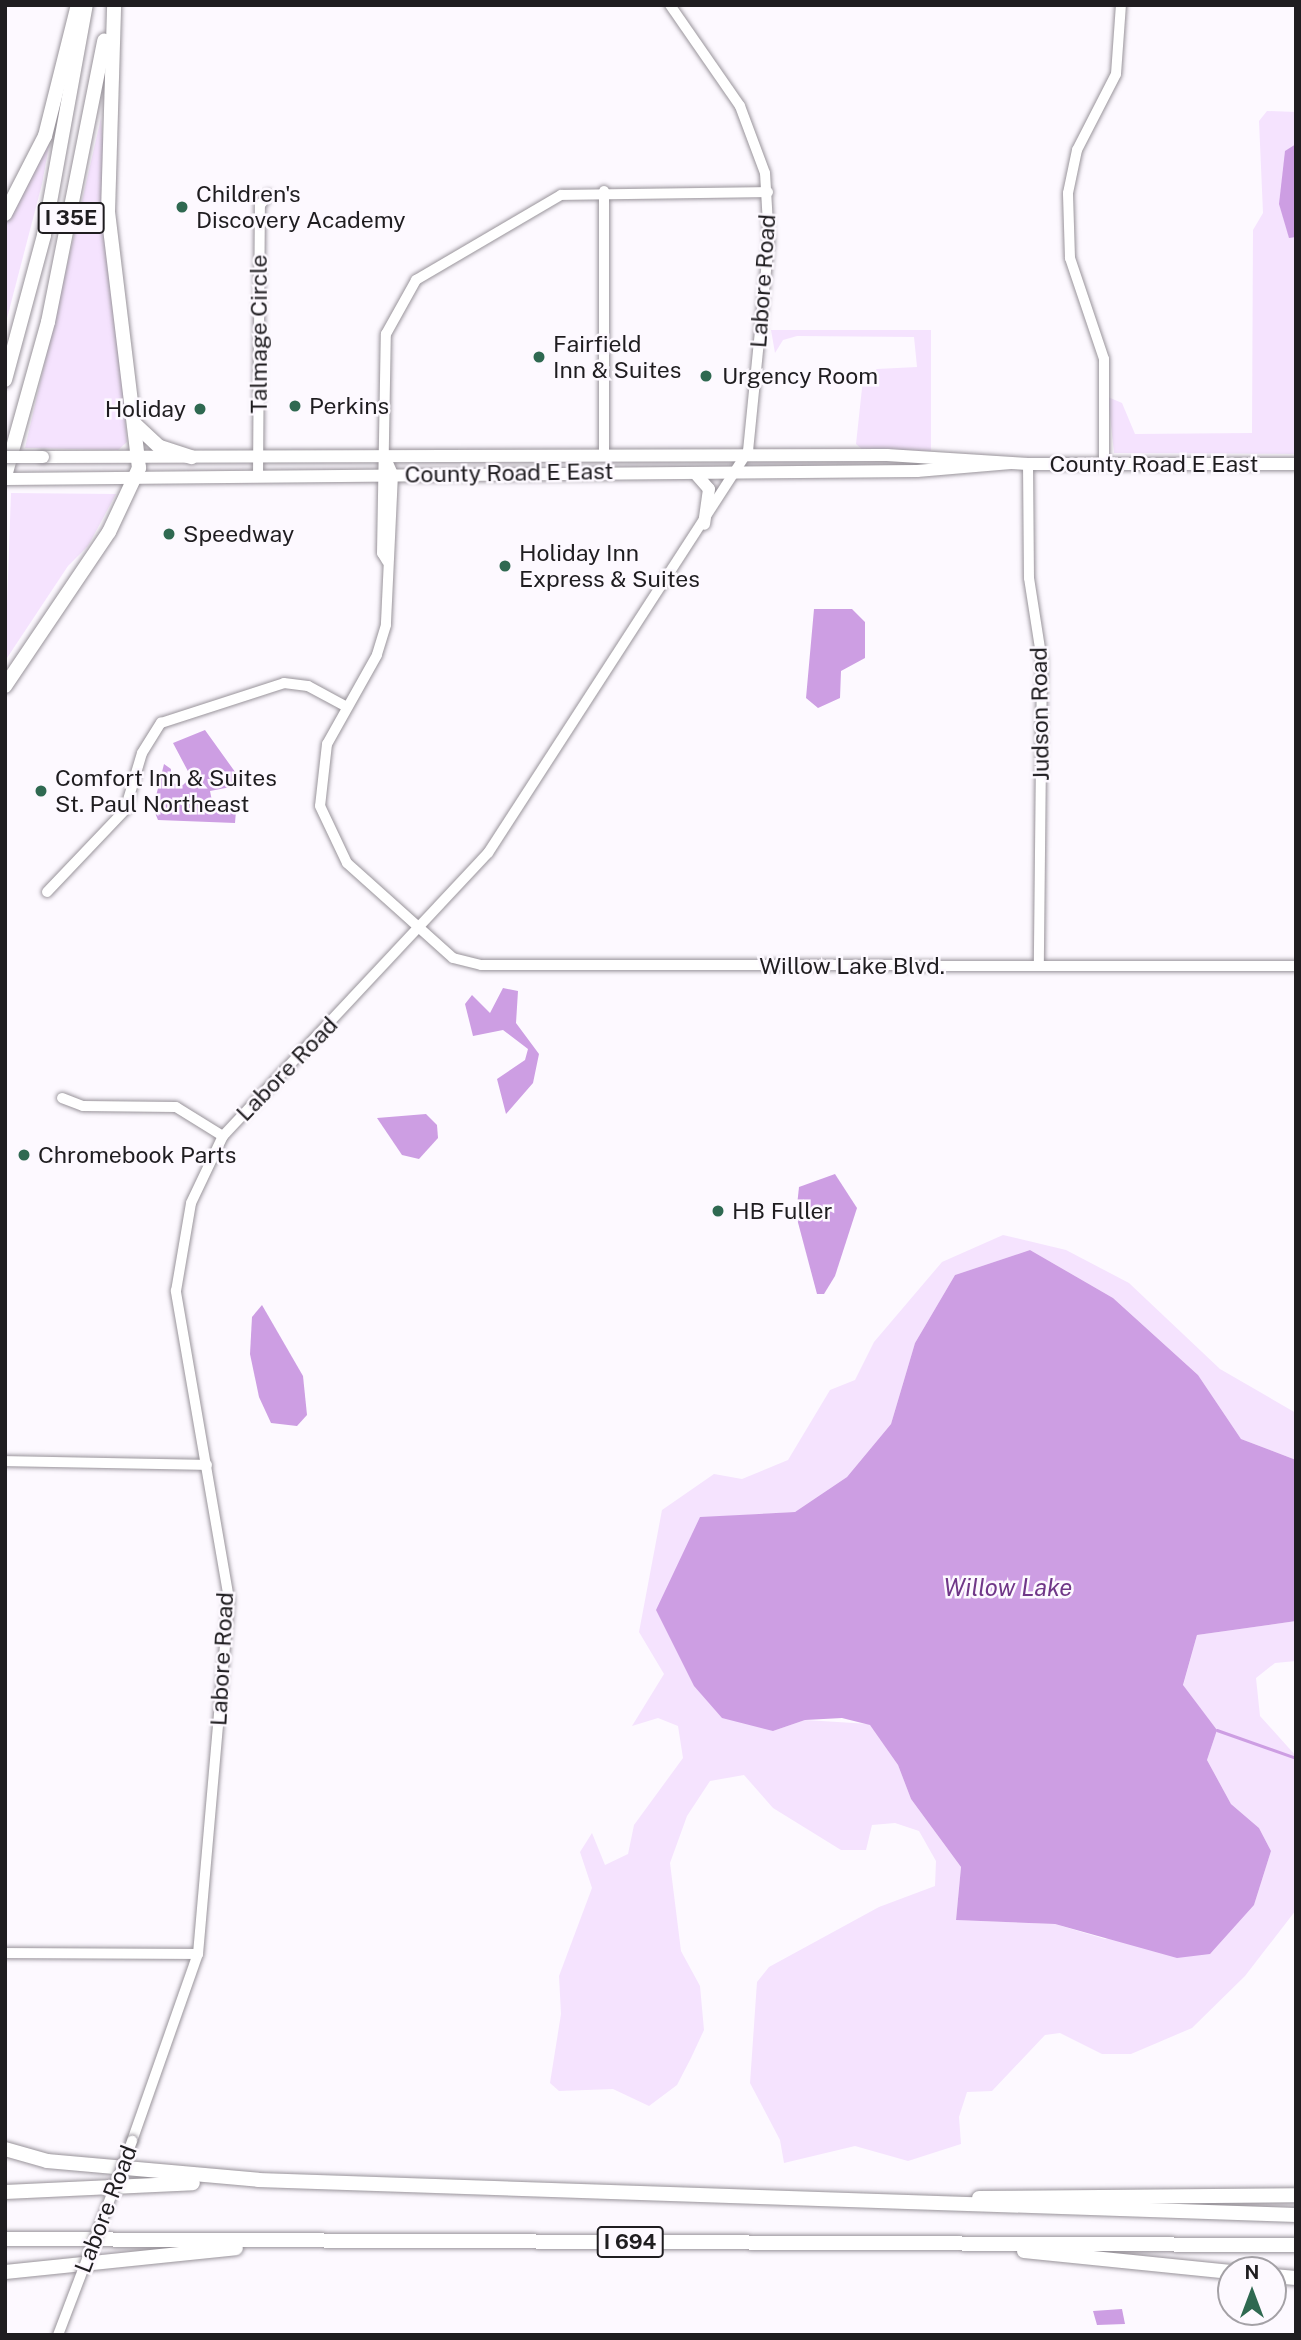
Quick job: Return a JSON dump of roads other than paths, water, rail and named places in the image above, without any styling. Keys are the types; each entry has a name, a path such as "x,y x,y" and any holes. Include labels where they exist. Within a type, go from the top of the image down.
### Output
{"highway":[{"path":"5,214 45,136 78,5"},
{"name":"I 35E","path":"5,380 44,235 86,5"},
{"path":"5,686 109,532 136,481 139,457 108,212 112,5"},
{"name":"I 35E","path":"5,477 60,268 112,5"},
{"path":"135,424 160,447 191,457"},
{"path":"5,2149 47,2161 258,2180"},
{"name":"I 694","path":"5,2192 258,2180 768,2201 1296,2215"},
{"path":"768,2201 1296,2195"},
{"name":"I 694","path":"5,2239 1296,2245"},
{"path":"5,2272 179,2258 272,2242"},
{"path":"988,2244 1217,2270"}],"main road":[{"name":"County Road E East","path":"5,457 747,455 990,457 1028,464 1296,464"},
{"name":"County Road E East","path":"5,477 136,481 387,474 991,470 1011,463"},
{"path":"687,472 709,486 704,524"}],"street":[{"name":"Labore Road","path":"58,2335 132,2141 198,1954 229,1599 176,1291 191,1203 223,1136 419,931 488,853 747,455 768,192 749,122 670,5"},
{"path":"1104,464 1104,359 1074,276 1068,193 1077,150 1116,74 1121,5"},
{"name":"Willow Lake Blvd.","path":"768,192 604,191 540,204 416,280 386,334 387,561 382,641 322,759 324,824 347,863 419,931 453,958 481,965 1296,966"},
{"path":"604,191 604,455"},
{"name":"Talmage Circle","path":"258,477 260,205 268,195"},
{"name":"Judson Road","path":"1028,464 1032,613 1042,661 1039,966"},
{"path":"47,892 114,825 151,735 175,714 284,683 308,686 347,707"},
{"path":"62,1098 83,1106 176,1107 223,1136"},
{"path":"5,1461 207,1465"},
{"path":"5,1953 198,1954"}],"water":[{"path":"1296,144 1296,237 1289,238 1279,204 1285,151"},
{"path":"814,609 852,609 865,622 865,658 841,671 840,698 818,708 806,698"},
{"path":"205,730 238,776 236,786 210,791 212,801 236,811 235,823 158,820 153,808 164,764 171,769 171,783 183,785 191,777 173,743"},
{"path":"503,988 518,991 516,1023 539,1054 533,1083 506,1114 497,1079 525,1060 528,1049 503,1030 473,1036 465,1004 472,995 490,1013"},
{"path":"426,1114 437,1125 438,1138 419,1159 402,1155 377,1118"},
{"path":"835,1174 857,1208 835,1276 824,1294 817,1294 796,1215 799,1187"},
{"name":"Willow Lake","path":"1030,1250 1113,1298 1198,1375 1241,1439 1296,1460 1296,1621 1197,1635 1183,1685 1217,1730 1207,1760 1231,1804 1259,1828 1271,1851 1254,1905 1210,1954 1177,1958 1055,1924 956,1920 961,1867 911,1799 898,1765 870,1725 842,1718 805,1720 773,1731 722,1718 694,1686 656,1610 700,1517 795,1512 847,1477 891,1424 915,1343 955,1275"},
{"path":"262,1305 303,1376 307,1415 297,1426 271,1423 259,1397 250,1354 252,1317"},
{"path":"1122,2309 1125,2324 1097,2325 1093,2311"}],"waterway":[{"path":"1217,1730 1296,1758"}],"place":[{"name":"Children's Discovery Academy","path":"182,207"},
{"name":"Fairfield Inn & Suites","path":"539,357"},
{"name":"Urgency Room","path":"706,376"},
{"name":"Perkins","path":"295,406"},
{"name":"Holiday","path":"200,409"},
{"name":"Speedway","path":"169,534"},
{"name":"Holiday Inn Express & Suites","path":"505,566"},
{"name":"Comfort Inn & Suites St. Paul Northeast","path":"41,791"},
{"name":"Chromebook Parts","path":"24,1155"},
{"name":"HB Fuller","path":"718,1211"}]}
